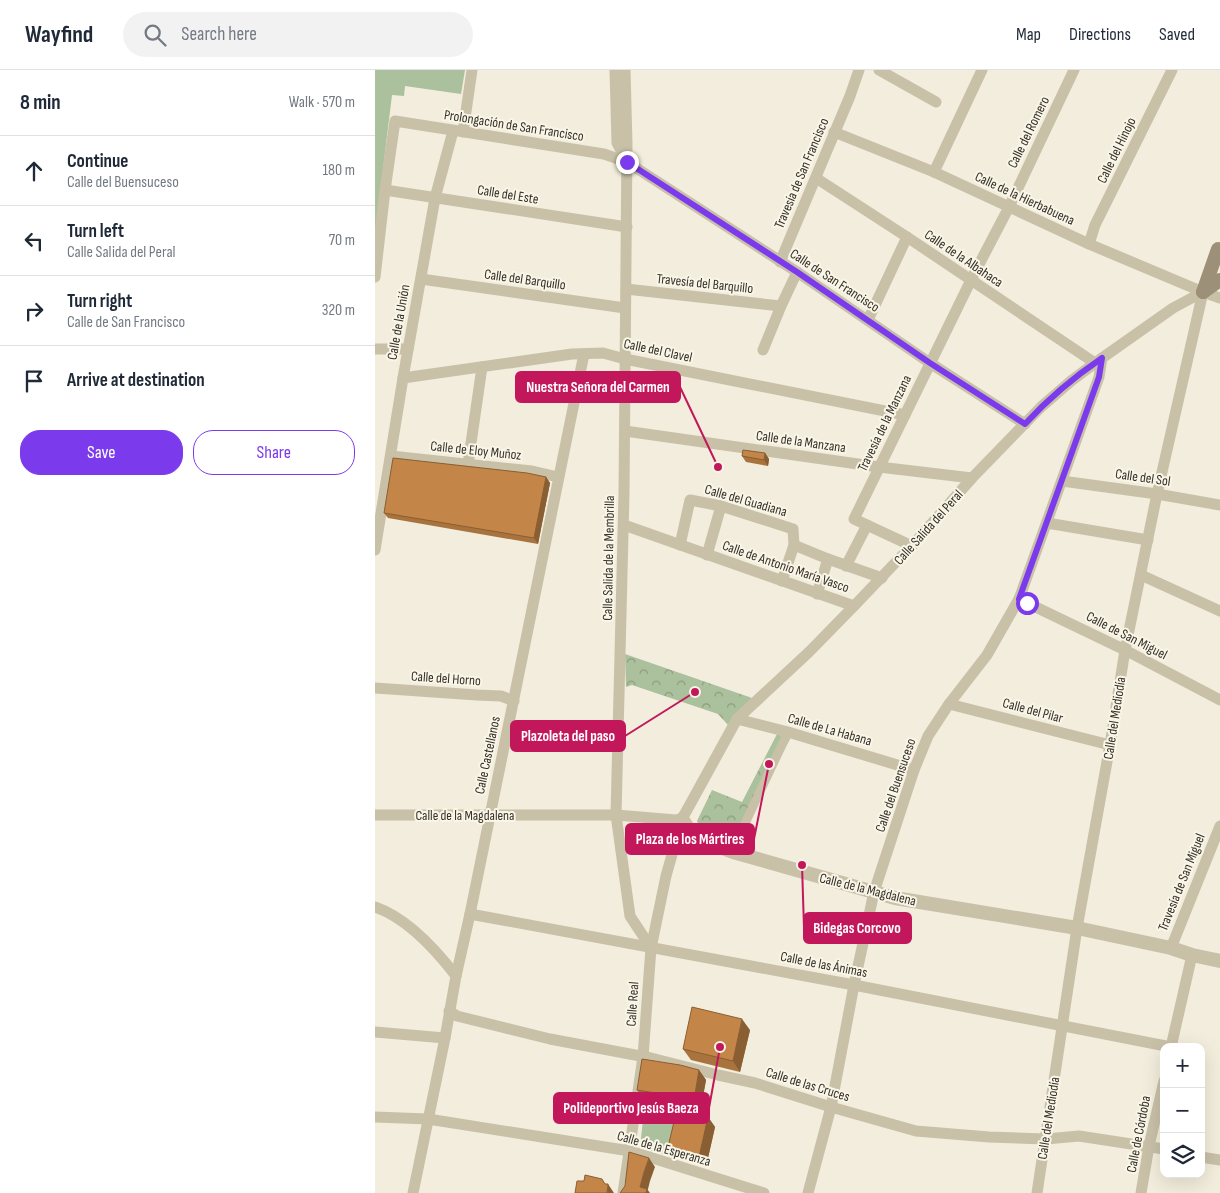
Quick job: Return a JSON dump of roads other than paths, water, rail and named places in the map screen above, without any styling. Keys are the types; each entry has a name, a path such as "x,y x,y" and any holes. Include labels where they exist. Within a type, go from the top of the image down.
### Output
{"main road":[{"name":"Calle del Mediodía","path":"1203,292 1219,247"},
{"name":"Calle Salida del Peral","path":"1203,292 1220,280"}],"street":[{"name":"Calle de la Unión","path":"375,550 435,198 458,131 473,70"},
{"name":"Calle Salida de la Membrilla","path":"615,70 617,143 627,162"},
{"name":"Calle Salida de la Membrilla","path":"625,70 627,227 624,525 617,815 630,916 651,948"},
{"name":"Travesía de San Francisco","path":"780,262 850,96 859,70"},
{"path":"879,70 936,102"},
{"path":"933,172 982,70"},
{"name":"Calle del Romero","path":"1009,206 1074,70"},
{"name":"Calle del Hinojo","path":"1089,244 1095,224 1172,70"},
{"name":"Prolongación de San Francisco","path":"385,190 395,121 604,154 627,162"},
{"name":"Calle de la Hierbabuena","path":"835,132 933,172 1089,244 1220,298"},
{"name":"Calle de San Francisco","path":"627,162 797,272 930,363 1025,424"},
{"name":"Calle de la Albahaca","path":"815,178 971,281 1099,360"},
{"path":"375,277 385,190"},
{"name":"Calle del Este","path":"385,190 627,227"},
{"name":"Travesía de la Manzana","path":"867,525 854,519 1009,206"},
{"path":"868,320 907,237"},
{"path":"763,350 797,272"},
{"name":"Calle del Barquillo","path":"421,279 625,308"},
{"name":"Travesía del Barquillo","path":"626,289 781,306"},
{"name":"Calle Salida del Peral","path":"682,819 737,719 855,606 912,546 972,478 1041,407 1099,360 1173,308 1203,292"},
{"name":"Calle del Mediodía","path":"1037,1193 1077,928 1125,650 1157,494 1203,292"},
{"path":"375,348 408,349"},
{"name":"Calle del Clavel","path":"403,378 571,354 603,353 905,415"},
{"name":"Calle Castellanos","path":"413,1193 584,354"},
{"name":"Calle del Buensuceso","path":"808,1193 831,1107 874,892 914,770 928,736 949,704 987,655 1019,599 1099,377 1099,360"},
{"path":"468,464 482,367"},
{"name":"Calle de la Manzana","path":"625,431 879,468 972,478"},
{"name":"Calle de Eloy Muñoz","path":"391,456 531,471 558,477"},
{"name":"Calle del Sol","path":"1062,481 1220,505"},
{"name":"Calle del Guadiana","path":"680,545 690,500 721,506 793,529 794,545"},
{"name":"Calle de Antonio María Vasco","path":"707,555 721,506"},
{"path":"1047,523 1148,540"},
{"name":"Calle de Antonio María Vasco","path":"624,525 855,606"},
{"path":"846,566 867,525 912,546"},
{"path":"783,581 794,545 829,560 882,578"},
{"path":"817,594 829,560"},
{"path":"1141,575 1220,611"},
{"name":"Calle de San Miguel","path":"1019,599 1125,650 1220,700"},
{"name":"Calle del Horno","path":"375,688 501,696 514,701"},
{"name":"Calle del Pilar","path":"949,704 1110,745"},
{"name":"Calle de La Habana","path":"737,719 788,732 914,770"},
{"path":"732,851 788,732"},
{"name":"Calle de la Magdalena","path":"375,815 617,815 682,819 694,837 732,851 895,898 1077,928 1171,948 1220,961"},
{"name":"Calle Real","path":"623,1193 643,1057 651,948 666,876 682,819"},
{"name":"Travesía de San Miguel","path":"1171,948 1220,826"},
{"path":"375,906 400,920 418,934 456,976"},
{"name":"Calle de las Ánimas","path":"470,914 854,985 1160,1045"},
{"path":"1172,1043 1192,955"},
{"name":"Calle de las Cruces","path":"449,1011 457,1016 550,1039 643,1057 755,1083 916,1131 989,1138 1046,1139 1079,1136 1160,1148"},
{"path":"375,1032 445,1038"},
{"name":"Calle de Córdoba","path":"1141,1193 1149,1146 1162,1088"},
{"name":"Calle de la Esperanza","path":"375,1117 428,1120 630,1151 764,1193"},
{"path":"1205,1158 1220,1160"}],"place":[{"name":"Nuestra Señora del Carmen","path":"718,467"},
{"name":"Plazoleta del paso","path":"695,692"},
{"name":"Plaza de los Mártires","path":"769,764"},
{"name":"Bidegas Corcovo","path":"802,865"},
{"name":"Polideportivo Jesús Baeza","path":"720,1047"}]}
